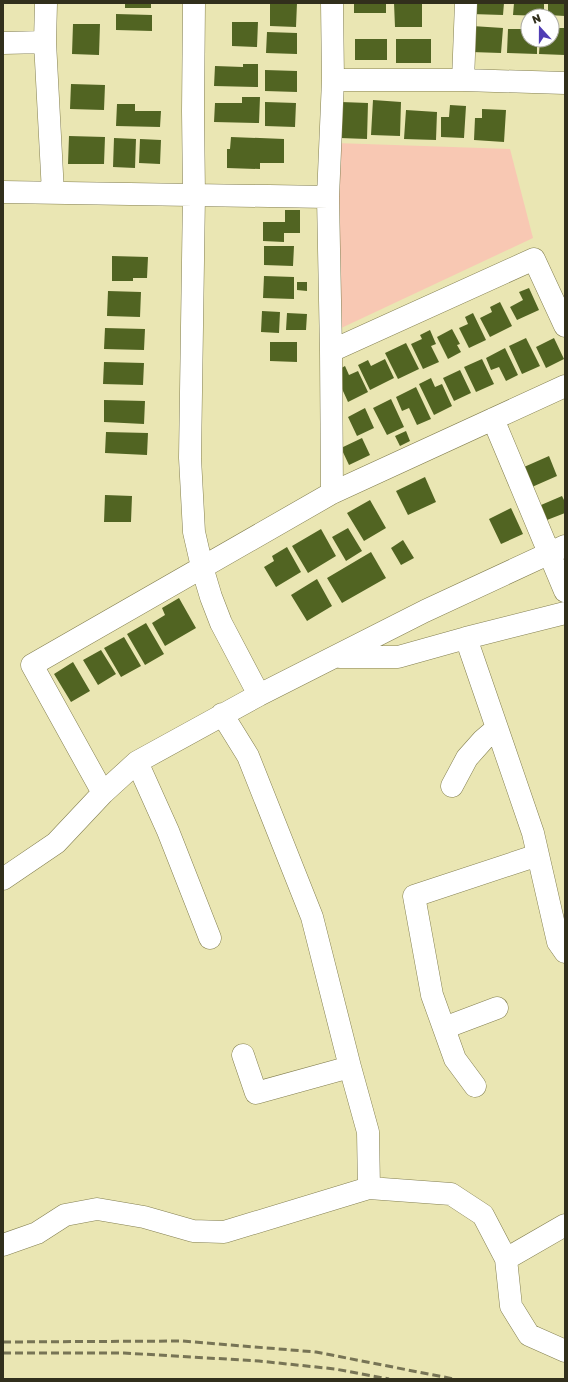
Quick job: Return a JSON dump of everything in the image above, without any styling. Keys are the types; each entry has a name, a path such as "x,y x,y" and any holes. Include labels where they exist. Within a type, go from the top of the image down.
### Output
{"street":[{"path":"46,3 45,42 53,192"},
{"path":"194,3 194,195 190,458 194,532 202,567 221,623 259,695"},
{"path":"332,3 333,80 328,197 332,351 332,492"},
{"path":"463,80 466,3"},
{"path":"3,42 45,42"},
{"path":"333,80 463,80 565,83"},
{"path":"3,192 328,197"},
{"path":"332,351 534,260 565,326"},
{"path":"103,793 32,665 332,492 565,386"},
{"path":"493,419 557,549 565,591"},
{"path":"3,879 56,843 103,793 138,762 222,714 259,695 425,611 557,549"},
{"path":"336,656 398,657 565,613"},
{"path":"466,638 533,833 558,942 565,952"},
{"path":"222,714 248,756 312,916 368,1132 369,1188"},
{"path":"452,786 467,758 483,740 497,728"},
{"path":"138,762 168,831 210,938"},
{"path":"475,1086 455,1060 432,995 414,896 538,855"},
{"path":"444,1028 497,1008"},
{"path":"243,1054 256,1093 350,1067"},
{"path":"3,1245 37,1234 65,1215 97,1209 144,1217 193,1231 224,1232 369,1188 451,1194 483,1215 506,1259 511,1306 529,1335 565,1351"},
{"path":"506,1259 565,1225"}],"shaded area":[{"path":"336,143 510,149 533,238 337,330"}],"building":[{"path":"125,3 151,3 151,8 125,8"},
{"path":"270,3 297,3 296,27 270,26"},
{"path":"354,3 386,3 386,13 354,13"},
{"path":"394,3 422,3 422,27 395,27"},
{"path":"471,3 504,3 503,15 471,14"},
{"path":"514,3 544,3 544,8 520,8 520,15 513,15"},
{"path":"548,3 565,3 565,16 560,16 560,8 548,8"},
{"path":"116,14 152,15 152,31 116,30"},
{"path":"232,22 258,22 257,47 232,46"},
{"path":"73,24 100,24 99,55 72,54"},
{"path":"472,26 503,28 501,53 471,52"},
{"path":"560,28 565,28 565,55 539,54 539,48 560,48"},
{"path":"508,29 520,29 520,48 537,48 537,54 507,53"},
{"path":"267,32 297,33 297,54 266,53"},
{"path":"355,39 387,39 387,60 355,60"},
{"path":"396,39 431,39 431,63 396,63"},
{"path":"243,64 258,64 258,87 214,86 215,66 243,67"},
{"path":"265,70 297,71 297,92 265,91"},
{"path":"71,84 105,85 104,110 70,109"},
{"path":"242,97 260,97 259,123 214,122 215,103 242,103"},
{"path":"373,100 401,102 400,136 371,135"},
{"path":"265,102 296,103 295,127 265,126"},
{"path":"341,102 368,103 367,139 340,138"},
{"path":"117,104 135,104 135,111 161,111 160,127 116,126"},
{"path":"450,105 466,106 464,138 441,137 441,117 449,117"},
{"path":"482,109 506,110 504,142 474,140 475,118 482,118"},
{"path":"406,110 437,112 436,140 404,139"},
{"path":"69,136 105,137 104,164 68,164"},
{"path":"231,137 284,139 284,163 260,163 260,169 227,168 227,149 230,149"},
{"path":"114,138 136,139 135,168 113,167"},
{"path":"140,139 161,140 160,164 139,163"},
{"path":"285,210 300,210 300,233 284,233 284,242 263,241 263,222 285,222"},
{"path":"264,246 294,246 293,266 264,265"},
{"path":"112,256 148,257 147,278 133,278 133,281 112,281"},
{"path":"264,276 294,277 294,299 263,298"},
{"path":"297,282 307,282 307,291 297,290"},
{"path":"529,288 539,310 517,320 510,307 523,300 519,292"},
{"path":"108,291 141,292 140,317 107,316"},
{"path":"500,302 512,326 490,337 480,318 492,312 490,307"},
{"path":"262,311 280,312 279,333 261,332"},
{"path":"287,313 307,314 306,330 286,330"},
{"path":"473,313 486,340 469,348 459,328 468,324 465,317"},
{"path":"105,328 145,329 144,350 104,349"},
{"path":"452,329 460,344 457,345 461,352 448,359 437,337"},
{"path":"430,330 436,344 431,346 439,362 423,369 411,344 422,339 420,335"},
{"path":"526,338 540,366 522,374 509,346"},
{"path":"554,338 564,359 546,368 536,347"},
{"path":"270,342 297,342 297,362 270,361"},
{"path":"406,343 419,369 398,379 385,353"},
{"path":"505,348 518,375 506,381 499,367 491,370 486,358"},
{"path":"385,359 394,378 370,390 358,365 368,360 371,366"},
{"path":"482,359 494,384 476,392 464,367"},
{"path":"104,362 144,363 143,385 103,384"},
{"path":"345,366 349,375 358,371 368,392 348,402 338,380 336,371"},
{"path":"460,370 471,393 454,401 443,378"},
{"path":"431,378 435,387 442,384 452,406 434,415 419,384"},
{"path":"416,387 431,419 417,425 409,408 402,411 396,397"},
{"path":"391,399 404,427 387,435 373,408"},
{"path":"104,400 145,401 144,424 104,422"},
{"path":"365,408 374,428 357,436 348,417"},
{"path":"406,431 410,441 400,446 395,436"},
{"path":"106,432 148,433 147,455 105,453"},
{"path":"362,438 370,455 349,465 341,448"},
{"path":"549,456 557,476 532,487 524,467"},
{"path":"425,477 436,502 408,515 396,491"},
{"path":"105,495 132,496 131,522 104,522"},
{"path":"562,496 565,502 565,513 547,520 541,505"},
{"path":"370,500 386,528 364,541 347,513"},
{"path":"511,508 523,534 501,544 489,519"},
{"path":"348,528 362,551 346,561 332,537"},
{"path":"321,529 336,556 308,573 292,546"},
{"path":"403,540 414,558 401,565 391,548"},
{"path":"287,547 301,572 276,587 264,567 274,561 272,556"},
{"path":"371,552 386,578 342,603 327,578"},
{"path":"317,579 332,606 307,621 291,595"},
{"path":"179,598 196,628 165,646 152,623 165,615 162,608"},
{"path":"146,623 164,654 145,665 127,634"},
{"path":"124,637 141,666 121,677 104,648"},
{"path":"101,650 116,674 98,685 83,660"},
{"path":"73,662 90,691 71,702 54,674"}],"railway":[{"path":"3,1342 182,1341 316,1352 454,1379"},
{"path":"3,1353 124,1353 259,1361 335,1369 389,1379"}]}
